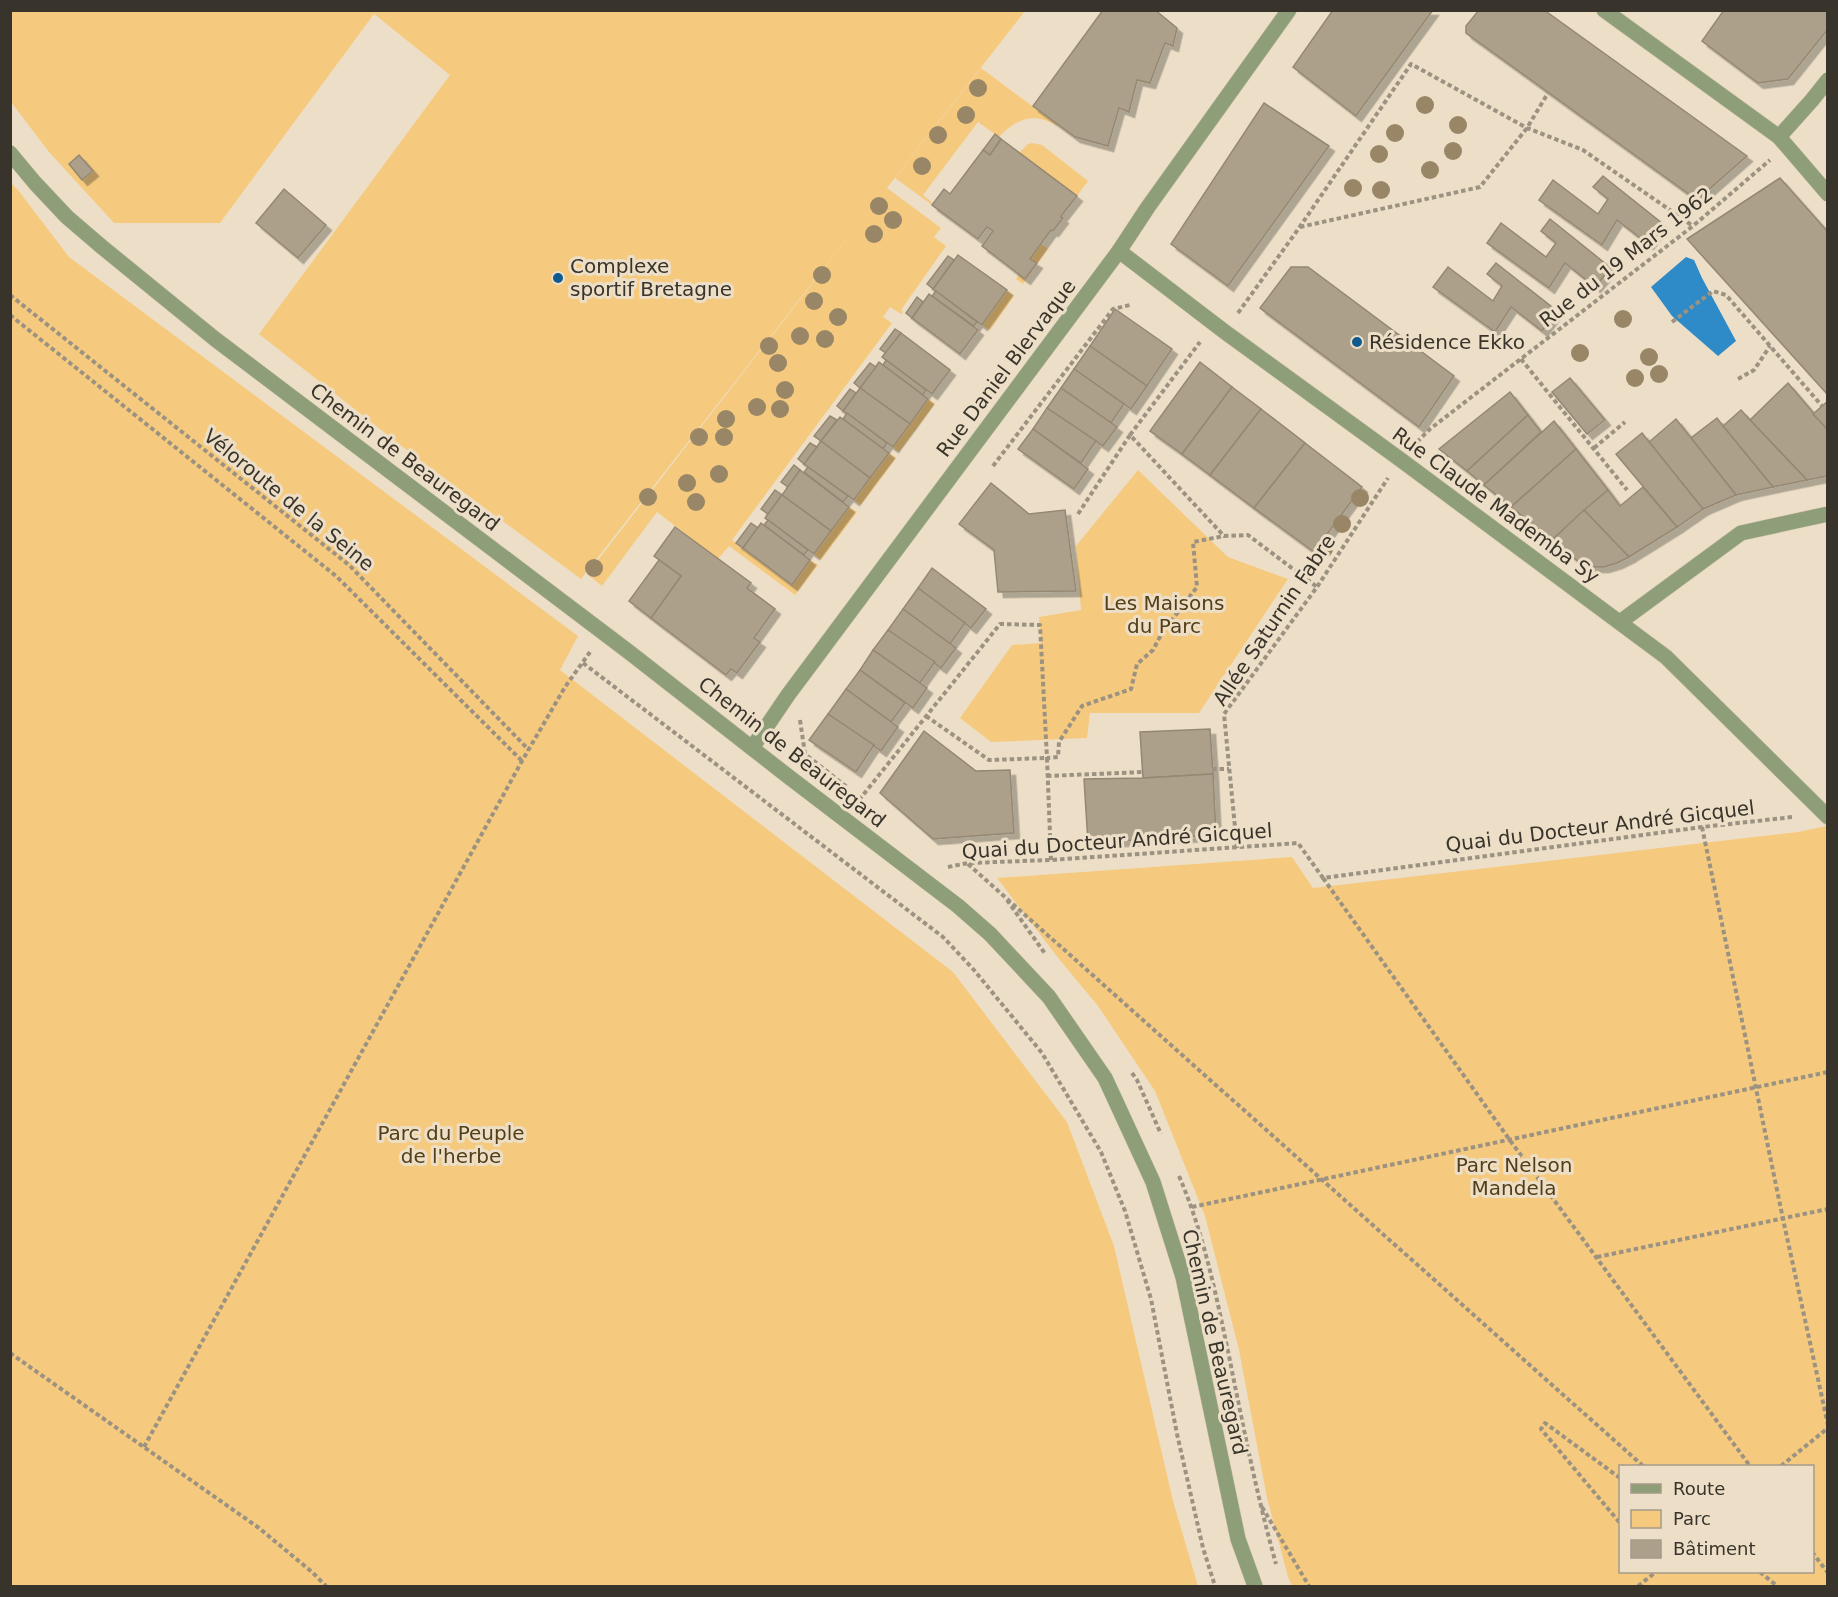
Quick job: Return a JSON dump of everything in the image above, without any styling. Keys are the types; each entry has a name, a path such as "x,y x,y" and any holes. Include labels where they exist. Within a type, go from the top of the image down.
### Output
{"street":[{"name":"Rue Daniel Blervaque","path":"752,748 788,695 1119,250 1289,10"},
{"path":"1604,10 1783,142 1827,194"},
{"path":"1783,142 1827,80"},
{"name":"Chemin de Beauregard","path":"10,153 67,217 215,339 629,652 958,906 990,934 1049,997 1105,1078 1153,1182 1183,1277 1238,1539 1255,1587"},
{"name":"Rue Claude Mademba Sy","path":"1119,250 1219,328 1666,657 1827,817"},
{"path":"1620,622 1741,533 1827,514"}],"path":[{"path":"1078,514 1130,435 1299,228 1411,64 1527,128 1583,150 1693,226"},
{"path":"1299,228 1480,188 1527,128 1548,93"},
{"name":"Rue du 19 Mars 1962","path":"1401,460 1430,429 1693,226 1783,142"},
{"path":"1672,322 1713,291 1726,295 1822,406"},
{"name":"Véloroute de la Seine","path":"10,295 349,565 529,750"},
{"path":"989,470 1113,309 1130,305"},
{"path":"10,315 336,576 522,761"},
{"path":"1738,379 1754,370 1770,345"},
{"path":"1521,359 1627,490"},
{"path":"1594,448 1625,422"},
{"path":"1130,435 1224,536"},
{"name":"Allée Saturnin Fabre","path":"1237,848 1224,714 1317,586 1401,460"},
{"path":"926,716 989,760 1058,757 1059,742 1082,706 1131,689 1137,664 1153,650 1162,633 1197,587 1193,542 1224,536 1248,535 1317,586"},
{"path":"844,819 1000,624 1040,625 1051,860"},
{"path":"144,1447 522,761 565,687 593,648"},
{"path":"583,663 943,937 974,970 1042,1053 1101,1152 1125,1211 1151,1299 1179,1446 1203,1548 1215,1587"},
{"path":"800,717 805,754 852,790"},
{"path":"1212,769 1229,769"},
{"path":"1047,776 1143,772"},
{"path":"861,798 870,805"},
{"name":"Quai du Docteur André Gicquel","path":"940,861 949,868 968,863 1051,860 1298,843 1323,878 1702,827 1803,816"},
{"path":"1702,827 1827,1426 1783,1465"},
{"path":"968,863 1641,1465"},
{"path":"1323,878 1509,1139 1749,1465"},
{"path":"1191,1207 1827,1072"},
{"path":"1597,1257 1827,1209"},
{"path":"10,1353 259,1528 312,1572 326,1587"},
{"path":"1619,1477 1545,1423 1541,1428 1619,1522"},
{"path":"1259,1504 1309,1587"},
{"path":"1814,1555 1827,1573"},
{"path":"1638,1587 1655,1573"},
{"path":"1761,1573 1777,1587"}],"green space":[{"name":"Complexe sportif Bretagne","path":"11,11 1025,11 887,188 941,228 934,237 946,246 901,310 903,312 901,314 890,307 883,317 892,323 732,540 791,584 810,560 818,565 795,595 729,546 718,559 657,512 602,586 587,574 874,204 581,579 413,455 259,334 450,75 374,14 220,223 114,223 49,152 11,102"},
{"path":"981,68 1058,125 1041,119 1026,119 1012,125 999,137 978,122 923,195 933,203 932,205 895,178"},
{"path":"1032,143 1042,145 1088,181 1077,196 1019,153"},
{"name":"Parc du Peuple de l'herbe","path":"11,183 69,257 578,636 560,670 953,972 1067,1122 1114,1246 1173,1501 1198,1586 11,1586"},
{"path":"1041,244 1048,249 1023,284 1016,279"},
{"path":"1007,290 1014,296 990,330 982,325"},
{"path":"928,399 935,404 899,452 893,447"},
{"path":"889,453 896,458 861,505 854,500"},
{"name":"Les Maisons du Parc","path":"1138,470 1228,557 1288,579 1199,713 1090,713 1087,738 991,742 960,718 1012,645 1041,643 1039,617 1081,610 1076,546"},
{"path":"849,507 857,512 821,560 814,554"},
{"name":"Parc Nelson Mandela","path":"1827,826 1827,1586 1292,1586 1267,1498 1239,1350 1205,1216 1155,1091 1098,1006 997,878 1292,857 1313,888 1798,832"}],"water":[{"path":"1686,257 1694,260 1736,341 1718,356 1672,316 1651,287"}],"building":[{"path":"1103,10 1155,10 1177,28 1173,46 1165,43 1150,83 1137,80 1129,112 1119,108 1108,146 1075,137 1033,106"},
{"path":"1333,10 1433,10 1356,116 1293,67"},
{"path":"1479,10 1544,10 1747,156 1697,200 1466,33 1466,26"},
{"path":"1724,10 1828,10 1828,29 1788,79 1758,83 1702,41"},
{"path":"1264,103 1329,146 1228,286 1171,244"},
{"path":"995,134 1001,139 990,155 983,150"},
{"path":"1001,139 1077,196 1062,215 1063,218 1053,231 1051,230 1030,259 1037,263 1025,279 982,246 993,231 987,227 978,239 932,205 944,189 950,194 983,150 990,155"},
{"path":"79,155 93,171 82,180 69,164"},
{"path":"1603,176 1663,224 1648,244 1617,220 1602,245 1539,200 1553,180 1598,214 1608,199 1593,187"},
{"path":"1780,178 1828,232 1828,395 1687,239"},
{"path":"284,189 326,225 298,258 256,223"},
{"path":"1550,219 1611,268 1595,287 1565,263 1549,288 1487,243 1501,223 1546,257 1556,243 1541,231"},
{"path":"958,255 1007,290 982,325 933,289"},
{"path":"948,256 954,260 933,289 927,284"},
{"path":"1496,263 1557,311 1542,331 1511,307 1495,332 1433,287 1448,267 1493,301 1502,286 1487,274"},
{"name":"Résidence Ekko","path":"1291,267 1308,267 1454,376 1419,427 1260,308"},
{"path":"936,291 977,322 974,326 932,296"},
{"path":"929,294 978,330 960,354 912,318"},
{"path":"917,297 923,302 912,318 906,313"},
{"path":"1115,309 1172,349 1147,386 1090,346"},
{"path":"895,329 901,333 886,353 880,349"},
{"path":"901,333 950,370 932,394 882,357"},
{"path":"1090,346 1147,386 1131,409 1074,369"},
{"path":"886,360 926,390 923,395 883,365"},
{"path":"879,362 928,399 910,424 860,388"},
{"path":"1200,362 1232,387 1182,454 1150,431"},
{"path":"870,363 876,367 860,388 854,383"},
{"path":"1074,369 1124,404 1111,423 1061,388"},
{"path":"1570,378 1605,420 1587,434 1552,392"},
{"path":"1788,383 1828,430 1828,476 1807,480 1750,420"},
{"path":"1232,387 1261,409 1210,475 1182,454"},
{"path":"860,388 910,424 893,447 843,411"},
{"path":"1061,388 1117,427 1103,446 1047,408"},
{"path":"850,389 856,393 843,411 837,406"},
{"path":"1510,392 1528,415 1467,471 1439,449"},
{"path":"1828,401 1828,430 1813,414"},
{"path":"1047,408 1096,441 1081,463 1033,429"},
{"path":"1261,409 1305,443 1254,508 1210,475"},
{"path":"1741,410 1807,480 1773,487 1723,426"},
{"path":"847,413 887,443 883,449 843,419"},
{"path":"1528,415 1541,432 1484,485 1467,471"},
{"path":"830,416 837,420 821,441 814,436"},
{"path":"840,417 889,453 870,478 821,441"},
{"path":"1717,418 1773,487 1736,495 1691,438"},
{"path":"1676,419 1736,495 1703,509 1649,442"},
{"path":"1554,421 1576,449 1511,507 1484,485"},
{"path":"1033,429 1088,469 1074,489 1018,449"},
{"path":"1642,433 1703,509 1677,527 1616,454"},
{"path":"821,441 870,478 854,500 804,464"},
{"path":"810,443 817,447 804,464 798,459"},
{"path":"1305,443 1362,487 1314,552 1254,508"},
{"path":"1576,449 1608,490 1552,540 1511,507"},
{"path":"794,465 800,470 788,487 781,482"},
{"path":"808,467 848,496 843,502 804,472"},
{"path":"800,470 849,507 831,531 782,495"},
{"path":"991,483 1029,514 1065,510 1076,591 998,592 994,550 959,524"},
{"path":"1643,487 1677,527 1629,557 1584,510 1608,490 1620,506"},
{"path":"775,490 782,495 768,514 761,509"},
{"path":"782,495 831,531 814,554 765,518"},
{"path":"1584,510 1629,557 1604,567 1592,567 1579,562 1552,540"},
{"path":"768,520 808,550 804,555 764,525"},
{"path":"751,523 758,528 743,548 736,543"},
{"path":"761,523 810,560 792,585 743,548"},
{"path":"675,527 751,583 747,588 775,609 754,638 760,642 737,673 731,669 726,675 651,618 681,576 654,556"},
{"path":"659,560 681,576 651,618 629,601"},
{"path":"932,568 986,609 971,628 918,588"},
{"path":"918,588 965,623 950,644 903,609"},
{"path":"903,609 956,648 941,668 888,630"},
{"path":"888,630 935,662 920,683 873,650"},
{"path":"873,650 927,688 913,708 860,670"},
{"path":"860,670 905,703 891,722 846,689"},
{"path":"846,689 898,727 881,751 828,714"},
{"path":"828,714 874,745 856,772 809,740"},
{"path":"1210,729 1213,774 1143,778 1140,732"},
{"path":"924,731 976,771 1010,770 1014,833 933,839 880,793"},
{"path":"1213,774 1216,835 1088,843 1084,779"}],"place":[{"name":"Complexe sportif Bretagne","path":"558,278"},
{"name":"Résidence Ekko","path":"1357,342"}]}
